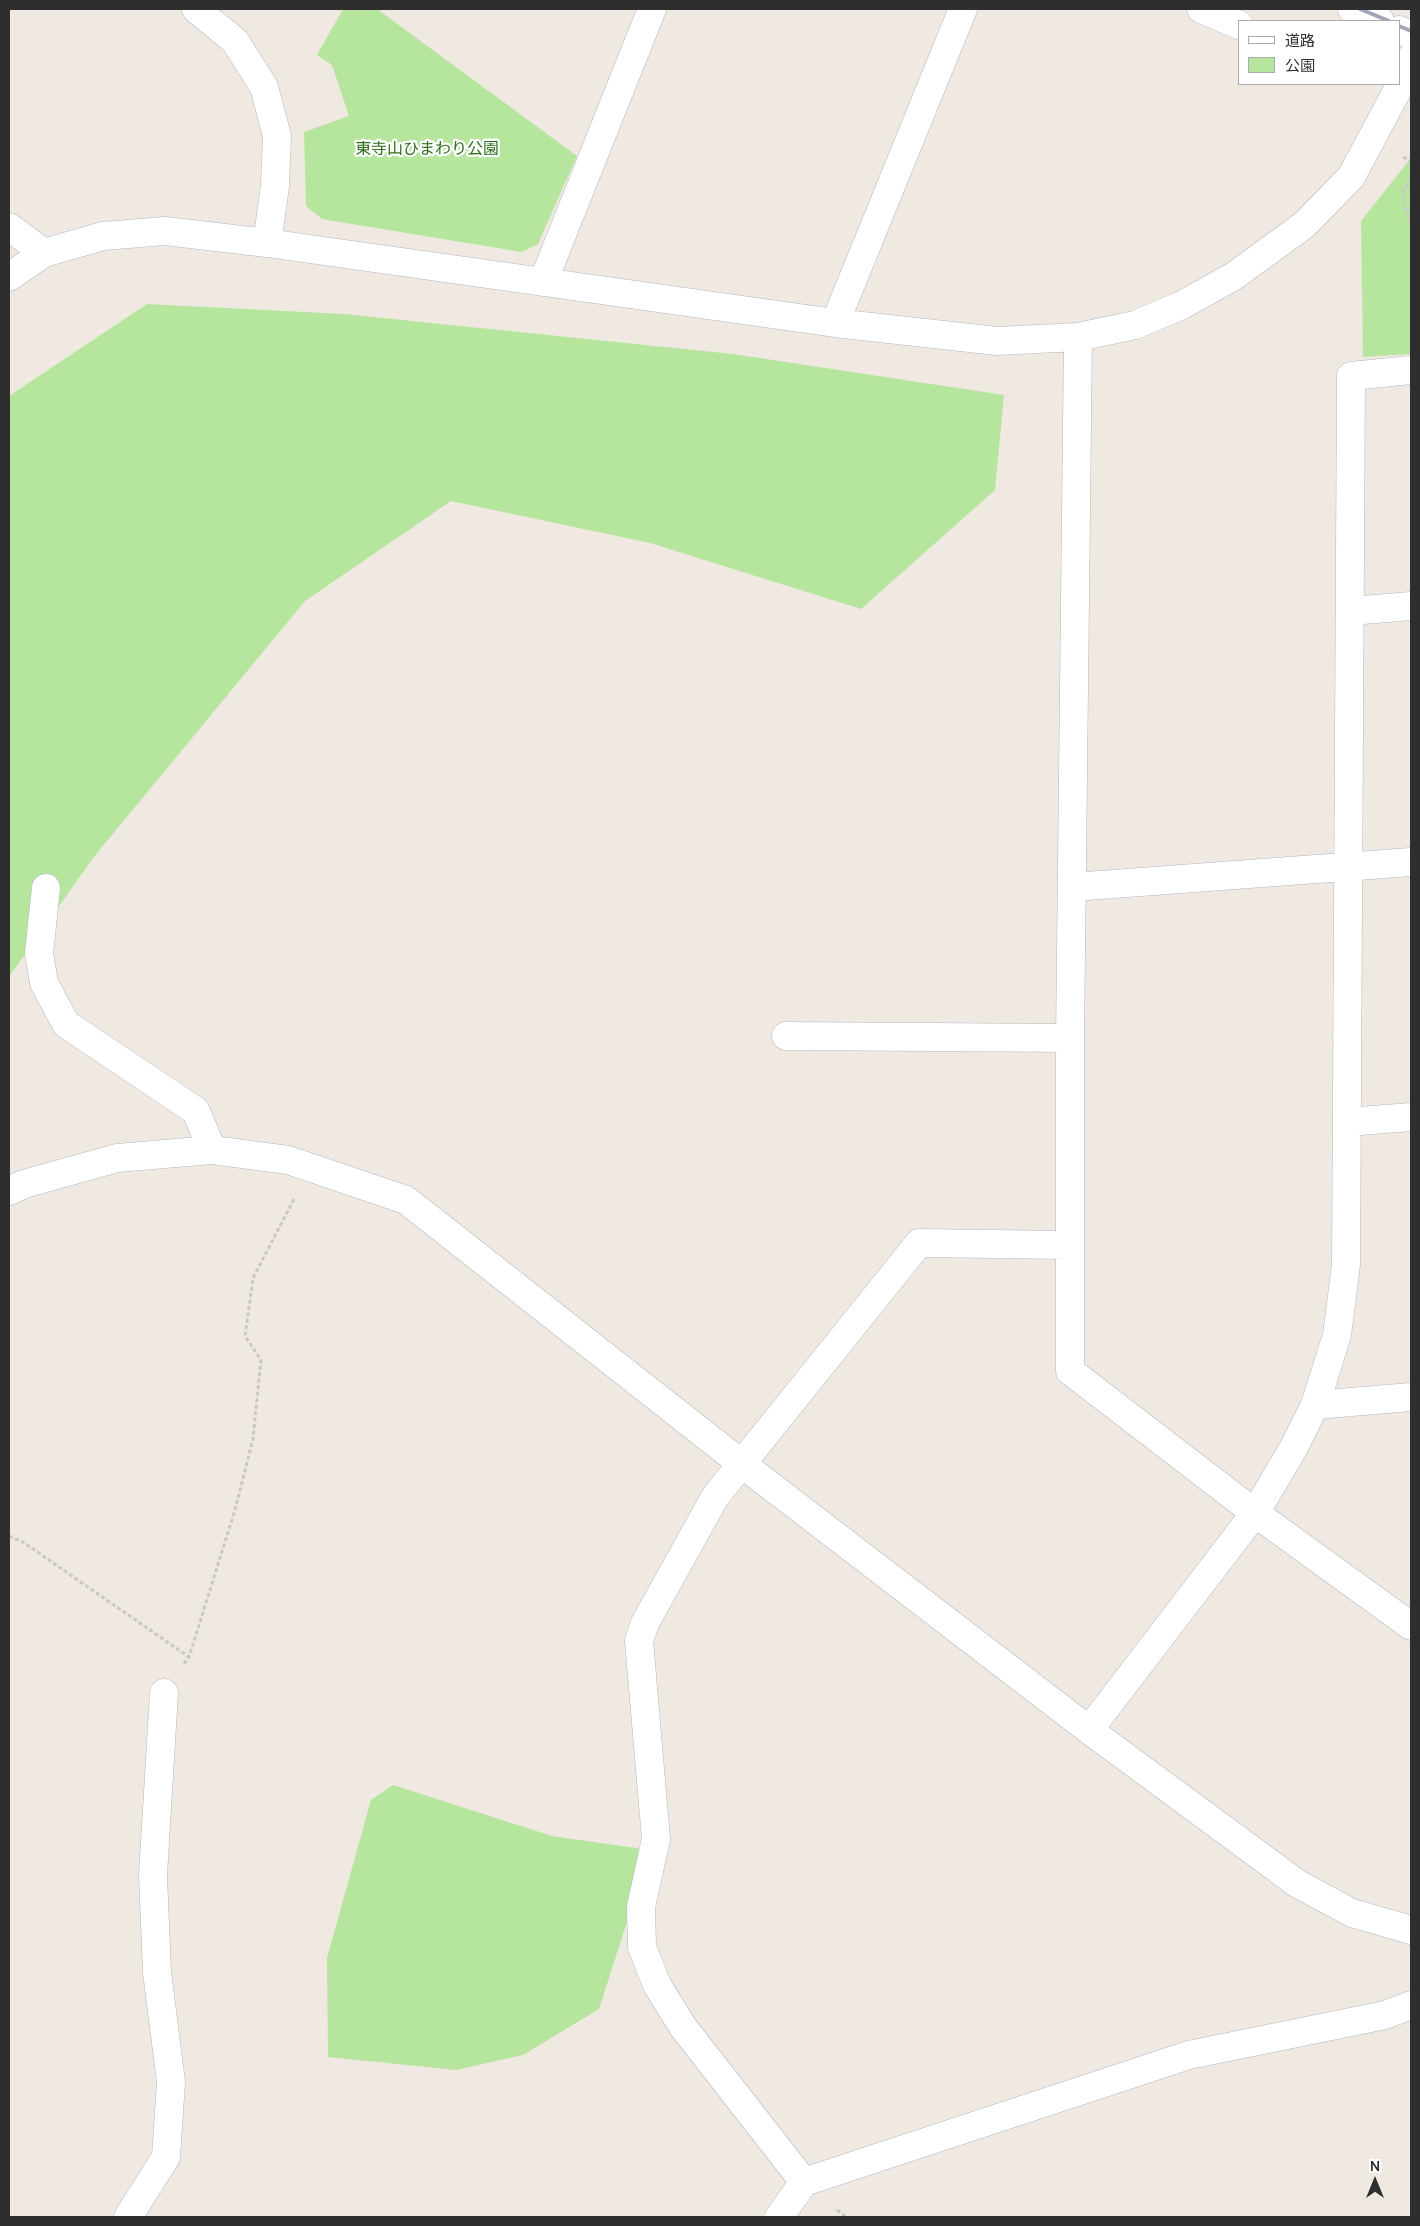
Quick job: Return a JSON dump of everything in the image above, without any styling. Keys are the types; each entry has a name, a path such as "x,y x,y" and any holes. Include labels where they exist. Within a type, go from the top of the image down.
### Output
{"street":[{"path":"196,9 235,41 264,87 277,136 275,186 267,243"},
{"path":"543,282 652,9"},
{"path":"835,323 963,9"},
{"path":"1201,9 1238,24"},
{"path":"1352,9 1378,20"},
{"path":"1400,72 1411,58"},
{"path":"9,277 44,254 103,236 165,231 267,243 835,323 997,341 1078,337 1135,325 1182,305 1234,276 1304,225 1351,177 1388,87"},
{"path":"9,228 44,254"},
{"path":"1078,337 1070,1038 1070,1371 1255,1512 1411,1626"},
{"path":"1088,1730 1255,1512 1292,1449 1315,1404 1337,1335 1346,1265 1351,376 1411,370"},
{"path":"1350,611 1411,606"},
{"path":"1073,888 1411,862"},
{"path":"46,888 39,953 44,983 66,1024 196,1111 212,1150"},
{"path":"786,1036 1070,1038"},
{"path":"1347,1122 1411,1117"},
{"path":"9,1191 24,1184 117,1158 212,1150 288,1160 406,1200 742,1464 1088,1730 1298,1884 1352,1913 1411,1930"},
{"path":"804,2182 683,2027 657,1985 642,1947 641,1907 656,1839 639,1641 646,1623 715,1497 919,1243 1069,1245"},
{"path":"1315,1404 1411,1396"},
{"path":"128,2217 166,2157 171,2082 157,1972 153,1874 164,1692"},
{"path":"779,2217 804,2182 1188,2054 1385,2015 1411,2005"}],"path":[{"path":"1411,178 1402,194 1411,226"},
{"path":"164,1692 190,1656 235,1510 253,1439 261,1360 245,1336 253,1278 311,1168"},
{"path":"9,1536 23,1542 190,1656"}],"green space":[{"name":"東寺山ひまわり公園","path":"343,9 377,9 577,156 538,244 522,252 322,219 306,206 304,132 349,116 332,65 317,55"},
{"path":"1411,158 1411,354 1363,357 1361,221"},
{"path":"147,304 344,314 733,354 1004,395 995,490 861,609 650,543 451,501 305,601 93,858 9,977 9,396"},
{"path":"393,1785 552,1836 650,1850 599,2009 523,2055 456,2070 328,2057 327,1958 371,1800"}],"railway":[{"path":"1360,9 1387,20"},
{"path":"1400,26 1411,31"}]}
